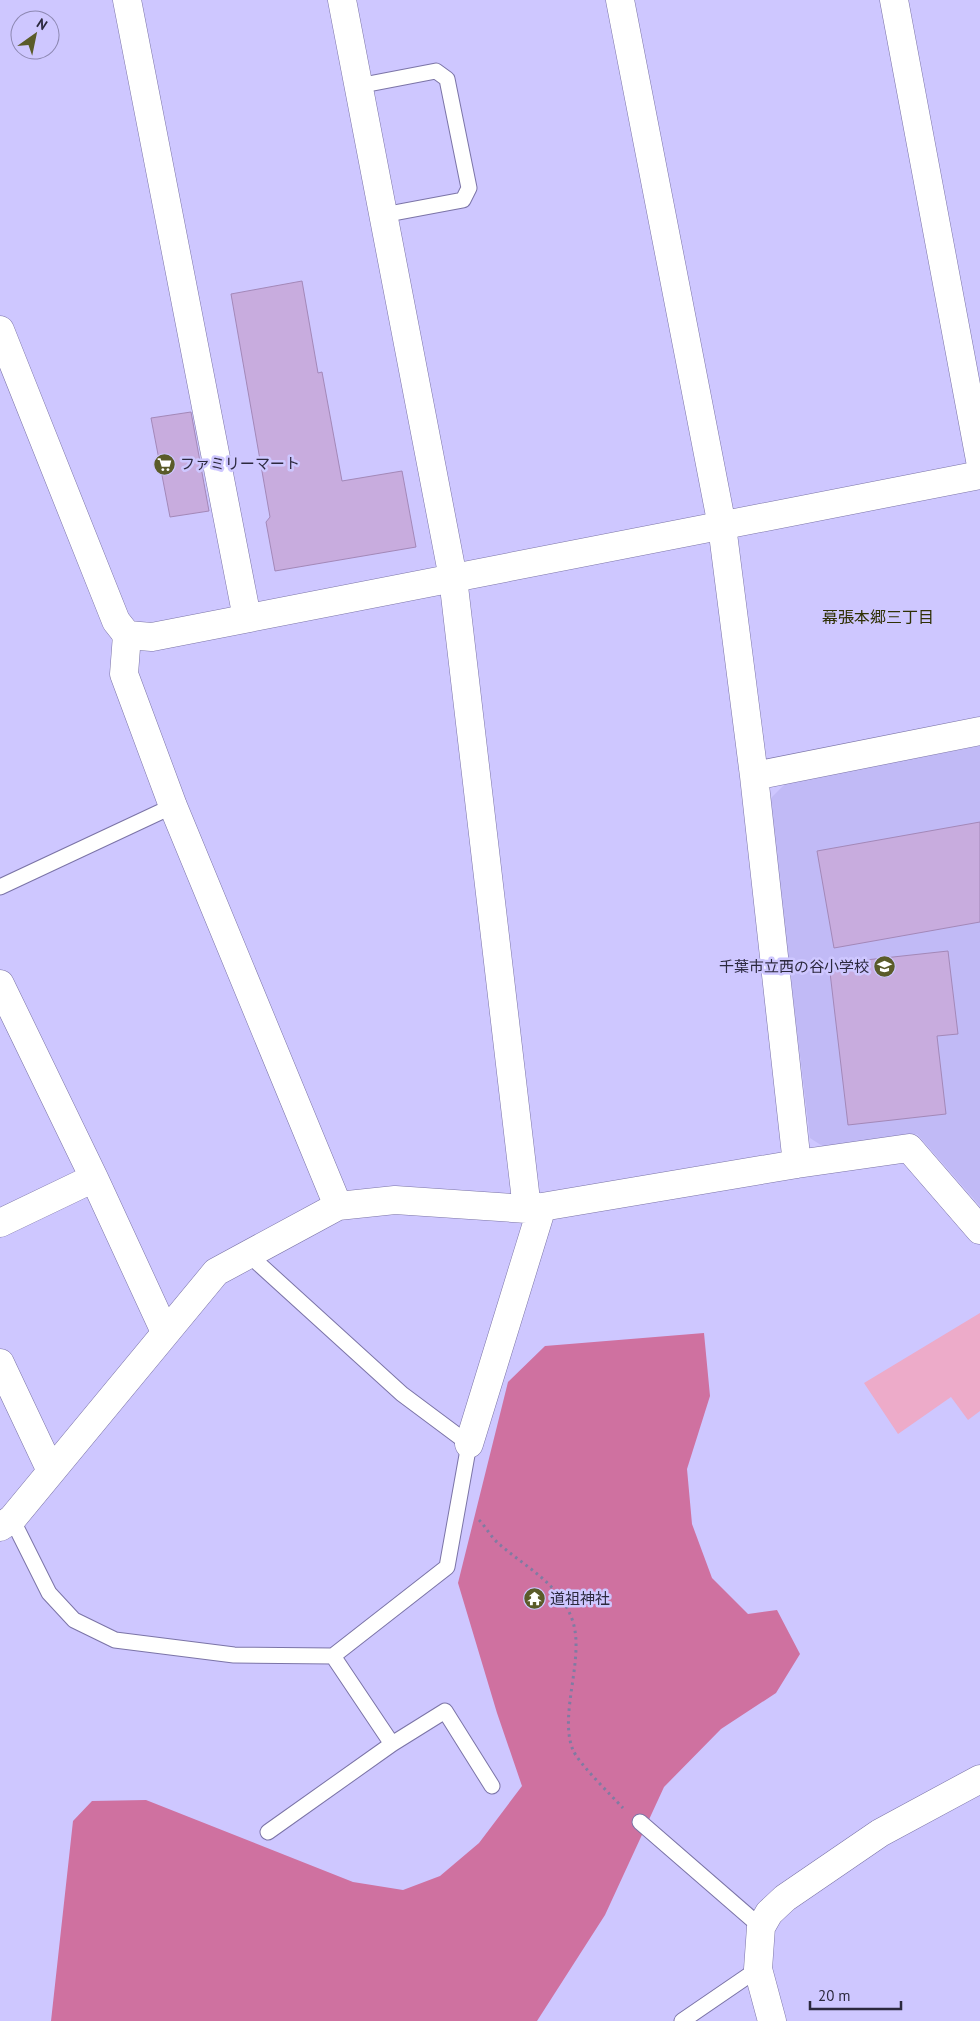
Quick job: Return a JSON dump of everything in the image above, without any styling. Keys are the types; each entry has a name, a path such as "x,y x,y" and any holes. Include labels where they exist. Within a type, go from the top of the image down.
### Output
{"street":[{"path":"127,0 247,618"},
{"path":"342,0 453,578 534,1208 469,1444"},
{"path":"620,0 722,526 754,776 797,1164"},
{"path":"894,0 980,460"},
{"path":"0,330 7,368 116,621 127,635 124,674 173,806 338,1206"},
{"path":"127,635 152,637 980,475"},
{"path":"754,776 980,730"},
{"path":"0,984 94,1178 165,1332"},
{"path":"6,1523 216,1272 338,1206 395,1200 534,1208 797,1164 910,1148 980,1230"},
{"path":"0,1223 94,1178"},
{"path":"0,1363 51,1471"},
{"path":"772,2021 758,1969 761,1927 769,1913 785,1898 880,1833 980,1779"}],"lane":[{"path":"358,86 436,71 447,79 469,188 462,200 383,215"},
{"path":"0,887 173,806"},
{"path":"6,1523 49,1593 74,1620 115,1640 234,1655 333,1656 447,1567 469,1444 402,1394 248,1254"},
{"path":"333,1656 392,1744"},
{"path":"268,1832 392,1744 445,1711 492,1786"},
{"path":"640,1822 761,1927"},
{"path":"682,2021 758,1969"}],"path":[{"path":"459,1501 497,1542 540,1576 558,1595 572,1618 576,1640 569,1724 570,1742 574,1753 627,1812 640,1822"}],"shaded area":[{"name":"千葉市立西の谷小学校","path":"980,746 980,1206 917,1134 827,1149 810,1138 769,800 786,783"},
{"path":"980,1313 980,1411 968,1420 951,1397 898,1434 864,1383"},
{"path":"704,1333 710,1396 687,1469 692,1524 712,1578 748,1614 777,1610 800,1654 776,1693 721,1729 664,1787 605,1915 537,2021 51,2021 73,1821 92,1801 146,1800 353,1882 403,1890 440,1876 479,1843 522,1786 497,1713 458,1583 508,1382 545,1346"}],"building":[{"path":"302,281 318,373 322,372 342,481 402,471 416,547 275,571 266,522 270,517 231,294"},
{"path":"191,412 209,511 170,517 151,418"},
{"path":"980,822 980,922 834,948 817,851"},
{"path":"948,951 958,1034 937,1036 946,1114 848,1125 829,964"}],"place":[{"name":"ファミリーマート","path":"164,464"},
{"name":"千葉市立西の谷小学校","path":"885,967"},
{"name":"道祖神社","path":"534,1599"}],"district":[{"name":"幕張本郷三丁目","path":"878,617"}]}
